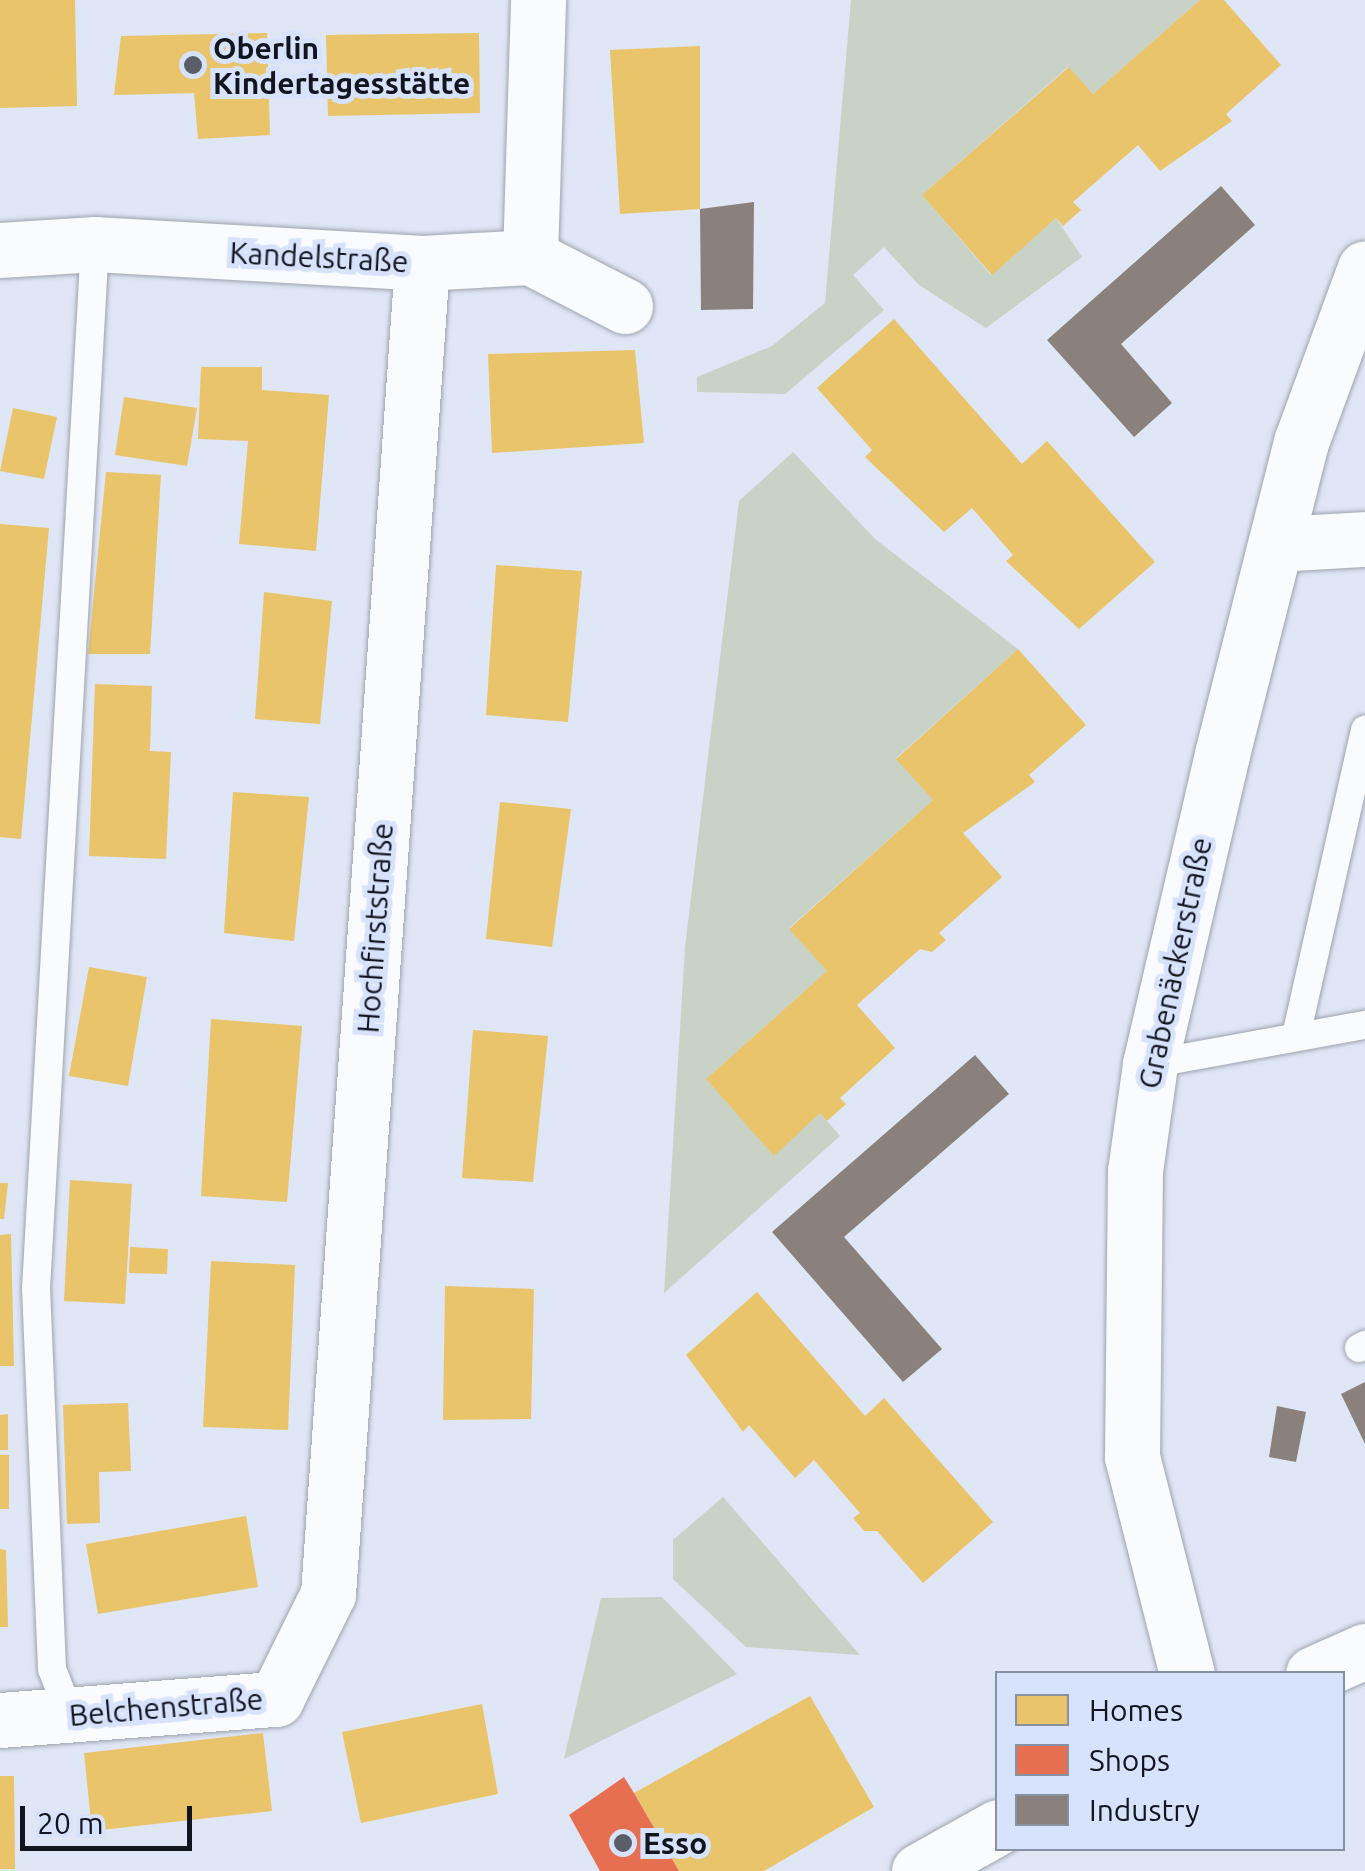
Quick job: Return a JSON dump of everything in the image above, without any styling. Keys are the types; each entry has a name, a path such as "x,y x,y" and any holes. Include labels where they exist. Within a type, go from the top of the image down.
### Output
{"street":[{"path":"538,0 530,256 625,306"},
{"name":"Kandelstraße","path":"0,250 96,244 422,263 530,256"},
{"name":"Hochfirststraße","path":"328,1594 422,263"},
{"name":"Grabenäckerstraße","path":"1186,1671 1132,1457 1136,1171 1150,1064 1301,442 1365,268"},
{"path":"1278,544 1365,538"},
{"name":"Belchenstraße","path":"0,1720 276,1700 328,1594"},
{"path":"1320,1671 1365,1651"},
{"path":"919,1871 980,1825"}],"lane":[{"path":"70,1715 52,1670 36,1289 96,244"},
{"path":"1296,1036 1365,730"},
{"path":"1150,1064 1365,1024"}],"shaded area":[{"path":"851,0 1200,0 1093,94 1068,67 922,195 991,275 1056,218 1082,257 986,328 919,285 884,247 853,275 884,310 785,394 697,392 697,377 772,346 825,303"},
{"path":"793,452 875,539 1018,649 896,758 933,800 789,928 827,971 706,1079 774,1155 820,1113 840,1136 664,1293 685,947 739,501"},
{"path":"723,1497 860,1655 746,1647 673,1579 673,1540"},
{"path":"662,1597 737,1674 564,1759 601,1598"}],"building: Homes":[{"path":"0,0 75,0 77,106 0,108"},
{"path":"1200,0 1224,0 1281,65 1226,114 1232,121 1160,171 1138,145 1073,202 1081,210 1063,226 1056,218 992,275 922,195 1069,67 1093,94"},
{"name":"Oberlin Kindertagesstätte","path":"267,33 270,135 198,139 194,93 114,95 121,36"},
{"path":"479,33 480,113 328,116 326,35"},
{"path":"700,46 700,209 620,214 610,50"},
{"path":"894,319 1022,464 1047,441 1155,562 1079,629 1006,561 1013,555 972,508 944,532 865,457 872,450 817,388"},
{"path":"635,350 644,443 492,453 488,354"},
{"path":"201,367 262,367 262,390 329,395 316,551 239,544 248,441 198,439"},
{"path":"124,397 197,408 187,466 115,455"},
{"path":"13,408 57,417 44,479 0,471"},
{"path":"106,472 161,475 150,654 88,654"},
{"path":"0,524 49,528 21,839 0,837"},
{"path":"496,565 582,571 568,722 486,715"},
{"path":"264,592 332,601 320,724 255,719"},
{"path":"1018,649 1086,725 1029,775 1035,782 963,833 1002,877 939,933 946,940 932,952 920,949 857,1005 895,1048 840,1098 846,1104 827,1121 820,1113 774,1156 706,1079 827,971 789,929 933,800 896,759"},
{"path":"95,684 152,686 150,751 171,752 166,859 89,856"},
{"path":"233,792 309,797 294,941 224,933"},
{"path":"500,802 571,809 552,947 486,939"},
{"path":"89,967 147,977 128,1086 69,1076"},
{"path":"211,1019 302,1026 287,1202 201,1196"},
{"path":"473,1030 548,1036 533,1182 462,1178"},
{"path":"70,1180 132,1184 125,1304 64,1301"},
{"path":"0,1183 8,1183 4,1219 0,1219"},
{"path":"11,1234 14,1366 0,1366 0,1235"},
{"path":"130,1247 168,1249 167,1274 129,1273"},
{"path":"211,1261 295,1265 288,1430 203,1427"},
{"path":"445,1286 534,1289 531,1419 443,1420"},
{"path":"757,1292 865,1416 884,1398 993,1522 923,1583 877,1531 864,1531 853,1518 860,1513 814,1460 795,1478 749,1425 743,1432 686,1355"},
{"path":"128,1403 131,1471 99,1472 100,1523 67,1524 63,1405"},
{"path":"8,1414 8,1450 0,1450 0,1415"},
{"path":"0,1455 9,1455 9,1509 0,1509"},
{"path":"246,1516 258,1587 98,1614 86,1544"},
{"path":"0,1549 6,1550 8,1627 0,1627"},
{"path":"810,1696 874,1807 764,1871 679,1871 634,1793"},
{"path":"482,1704 498,1794 361,1823 342,1732"},
{"path":"263,1733 272,1811 92,1831 84,1753"},
{"path":"0,1776 14,1776 15,1869 0,1869"}],"building: Shops":[{"name":"Esso","path":"624,1777 679,1871 600,1871 569,1815"}],"building: Industry":[{"path":"1221,186 1255,225 1121,344 1172,403 1134,437 1047,340"},
{"path":"754,202 753,309 701,310 700,209"},
{"path":"975,1055 1009,1094 844,1237 942,1349 903,1382 772,1232"},
{"path":"1365,1382 1365,1444 1341,1394"},
{"path":"1277,1406 1306,1412 1296,1462 1269,1457"}],"place":[{"name":"Oberlin Kindertagesstätte","path":"193,65"},
{"name":"Esso","path":"623,1843"}]}
